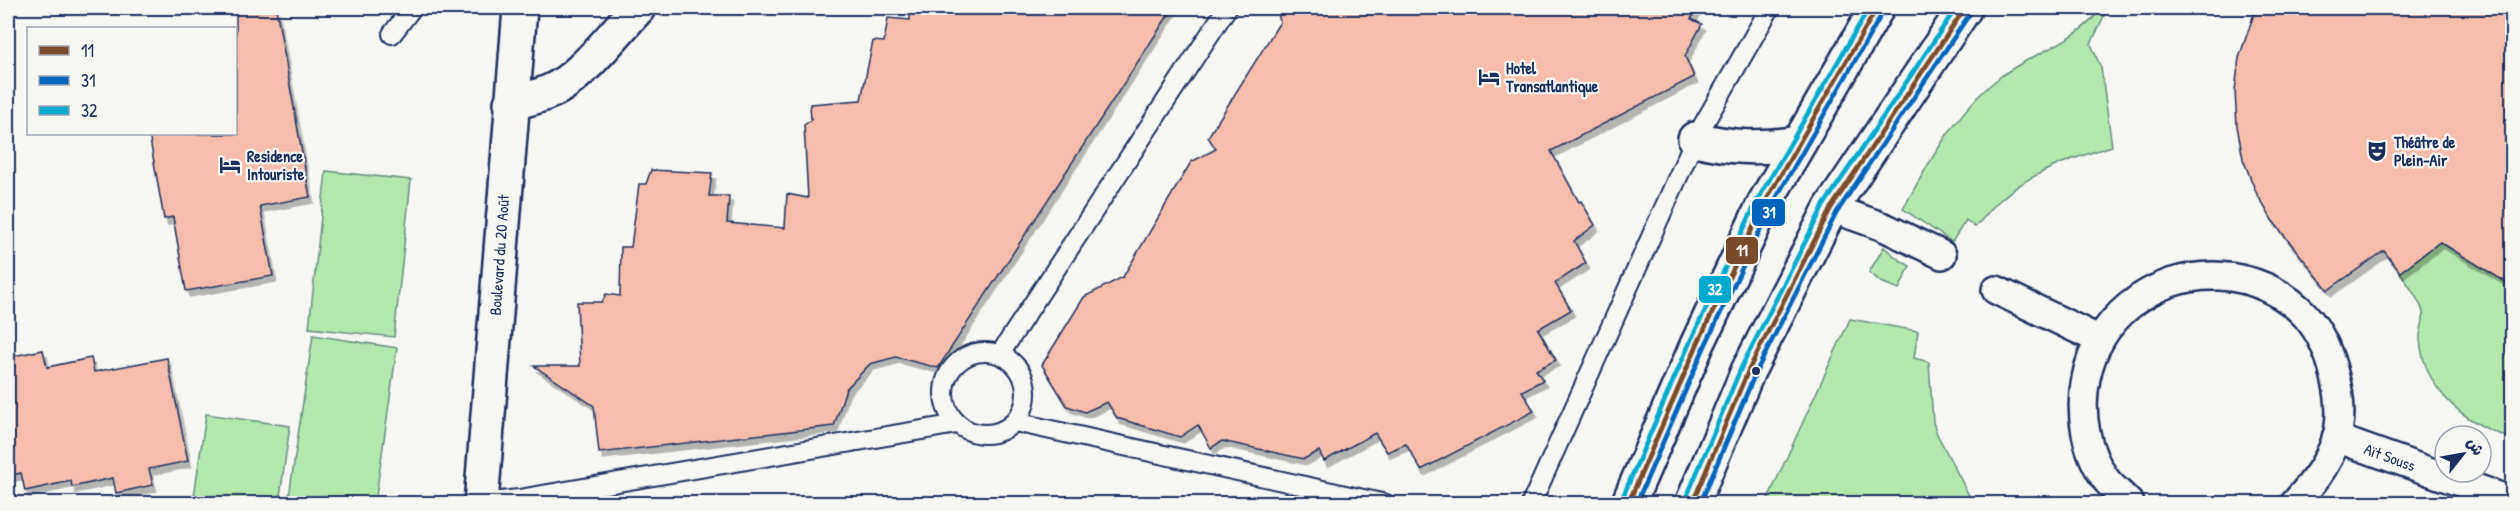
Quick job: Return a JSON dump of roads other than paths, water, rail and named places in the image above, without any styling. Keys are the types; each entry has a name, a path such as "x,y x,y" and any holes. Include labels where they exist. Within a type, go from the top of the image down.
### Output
{"main road":[{"name":"Boulevard du 20 Août","path":"481,503 520,8"},
{"path":"511,103 553,91 571,79 638,8"},
{"path":"1628,504 1698,345 1759,215 1877,8"},
{"path":"1692,504 1748,371 1831,208 1965,8"},
{"path":"1695,140 1730,147 1764,149 1799,143"}],"street":[{"path":"1831,208 1884,227 1942,255"},
{"path":"2130,504 2107,481 2087,442 2082,399 2090,356 2113,319 2146,292 2187,277 2230,276 2271,290 2306,316 2329,353 2340,395 2336,438 2320,476 2294,504"},
{"path":"1996,290 2100,340"},
{"name":"Aït Souss","path":"2336,438 2512,501"}],"lane":[{"path":"392,34 412,8"},
{"path":"1000,354 1227,8"},
{"path":"1531,504 1695,140 1770,8"},
{"path":"984,352 1000,354 1013,363 1023,376 1026,392 1024,408 1015,422 1002,431 986,435 970,432 957,424 947,410 944,394 947,379 955,365 968,356 984,352"},
{"path":"1015,422 1386,504"},
{"path":"481,503 519,499 957,424"}],"place":[{"name":"Hotel Transatlantique","path":"1489,77"},
{"name":"Théâtre de Plein-Air","path":"2377,151"},
{"name":"Residence Intouriste","path":"230,165"}]}
